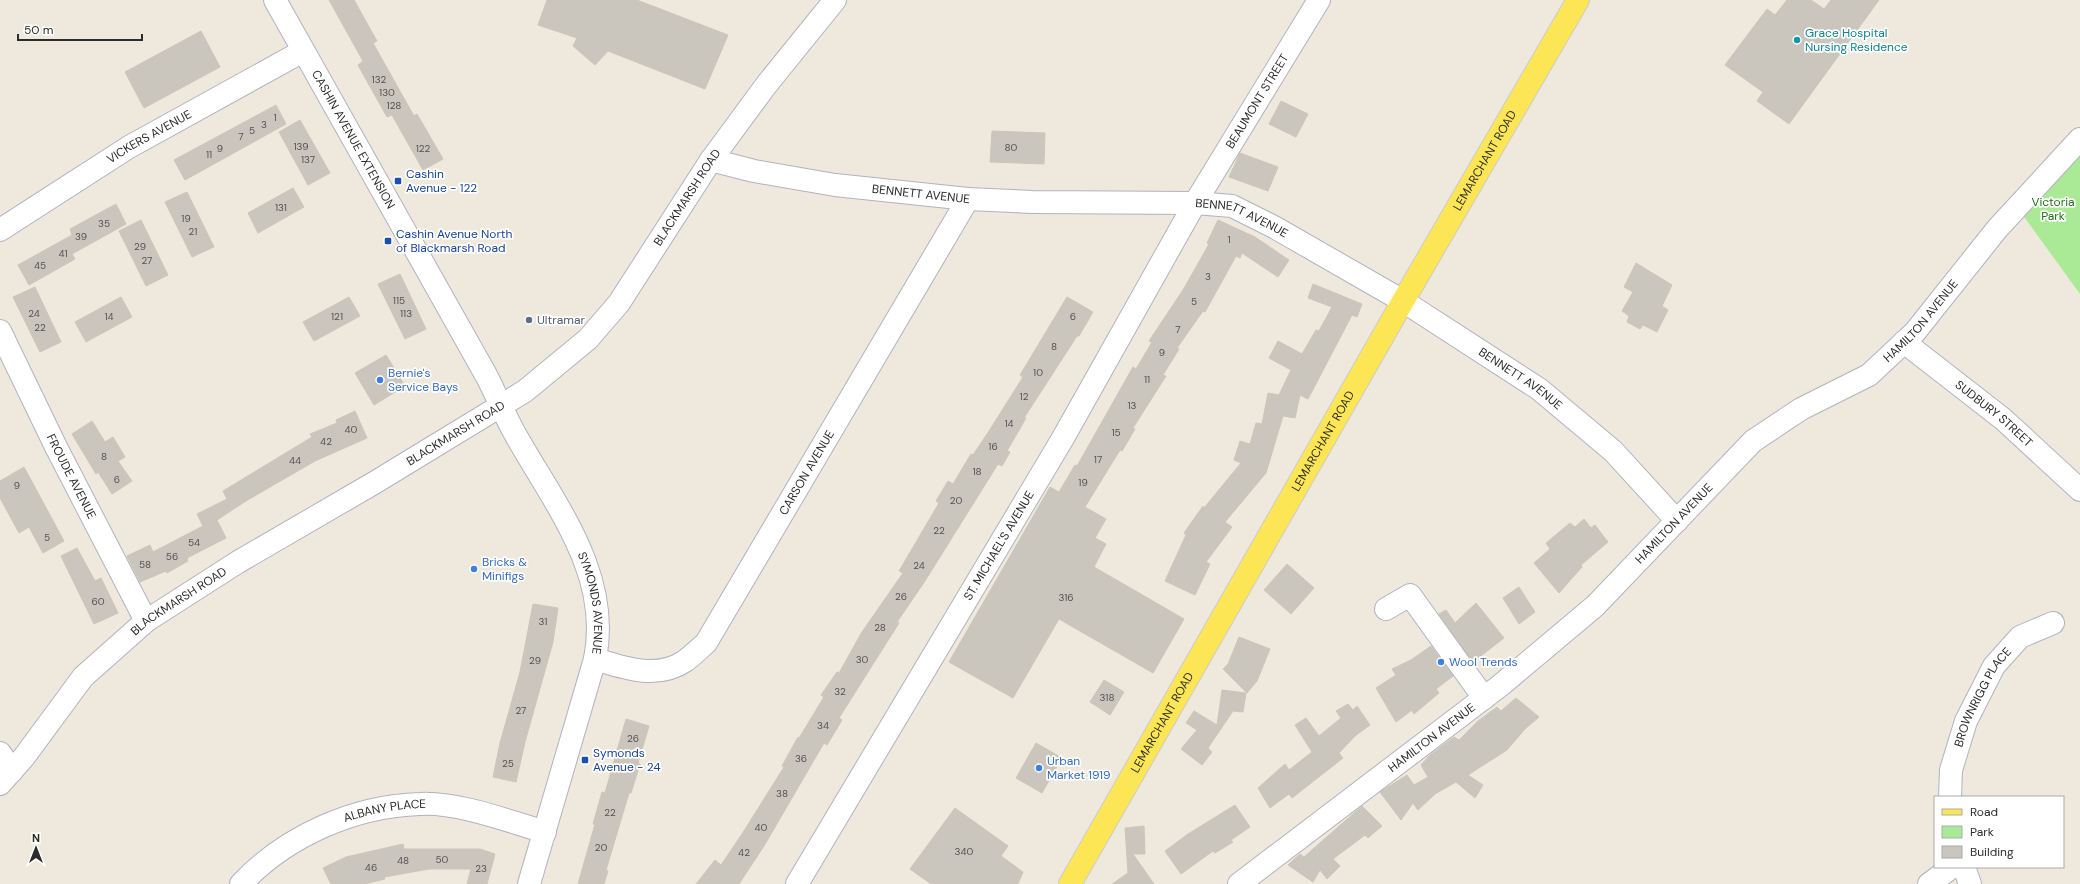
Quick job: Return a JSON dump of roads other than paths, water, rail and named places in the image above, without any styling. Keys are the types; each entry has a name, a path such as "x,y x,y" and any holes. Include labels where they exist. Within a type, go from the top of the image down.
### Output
{"main road":[{"name":"LEMARCHANT ROAD","path":"1070,884 1402,301 1578,0"}],"street":[{"name":"CASHIN AVENUE EXTENSION","path":"275,0 486,375 501,406"},
{"name":"BLACKMARSH ROAD","path":"6,777 24,757 84,677 146,621 238,562 374,483 525,391 561,363 588,339 619,303 711,160 767,84 835,0"},
{"name":"BEAUMONT STREET","path":"1195,203 1319,0"},
{"name":"VICKERS AVENUE","path":"0,230 128,147 303,51"},
{"name":"HAMILTON AVENUE","path":"1253,881 1484,698 1595,606 1753,441 1801,409 1869,375 1915,332 1997,229 2080,139"},
{"name":"BENNETT AVENUE","path":"711,160 754,171 835,185 968,199 1032,202 1195,203 1232,206 1274,227 1402,301 1539,389 1612,451 1677,521"},
{"name":"CARSON AVENUE","path":"595,659 644,672 663,670 684,662 706,643 968,199"},
{"name":"ST. MICHAEL'S AVENUE","path":"797,884 1063,438 1195,203"},
{"name":"FROUDE AVENUE","path":"0,331 56,447 146,621"},
{"name":"SUDBURY STREET","path":"1904,342 2003,419 2080,490"},
{"name":"SYMONDS AVENUE","path":"501,406 568,524 587,564 593,582 599,620 599,639 595,659 529,884"},
{"path":"1386,609 1410,595 1484,698"},
{"name":"BROWNRIGG PLACE","path":"1950,796 1951,770 1966,721 1994,666 2020,637 2053,623"},
{"path":"0,752 6,777"},
{"name":"ALBANY PLACE","path":"241,884 268,859 299,839 326,825 387,807 421,804 454,808 545,832"},
{"path":"1929,884 1951,868"},
{"path":"1964,868 1970,884"}],"place":[{"name":"Grace Hospital Nursing Residence","path":"1797,40"},
{"name":"Cashin Avenue - 122","path":"398,181"},
{"name":"Cashin Avenue North of Blackmarsh Road","path":"388,241"},
{"name":"Ultramar","path":"529,320"},
{"name":"Bernie's Service Bays","path":"380,380"},
{"name":"Bricks & Minifigs","path":"474,569"},
{"name":"Wool Trends","path":"1441,662"},
{"name":"Symonds Avenue - 24","path":"585,760"},
{"name":"Urban Market 1919","path":"1039,768"}],"park label":[{"name":"Victoria Park","path":"2053,209"}]}
